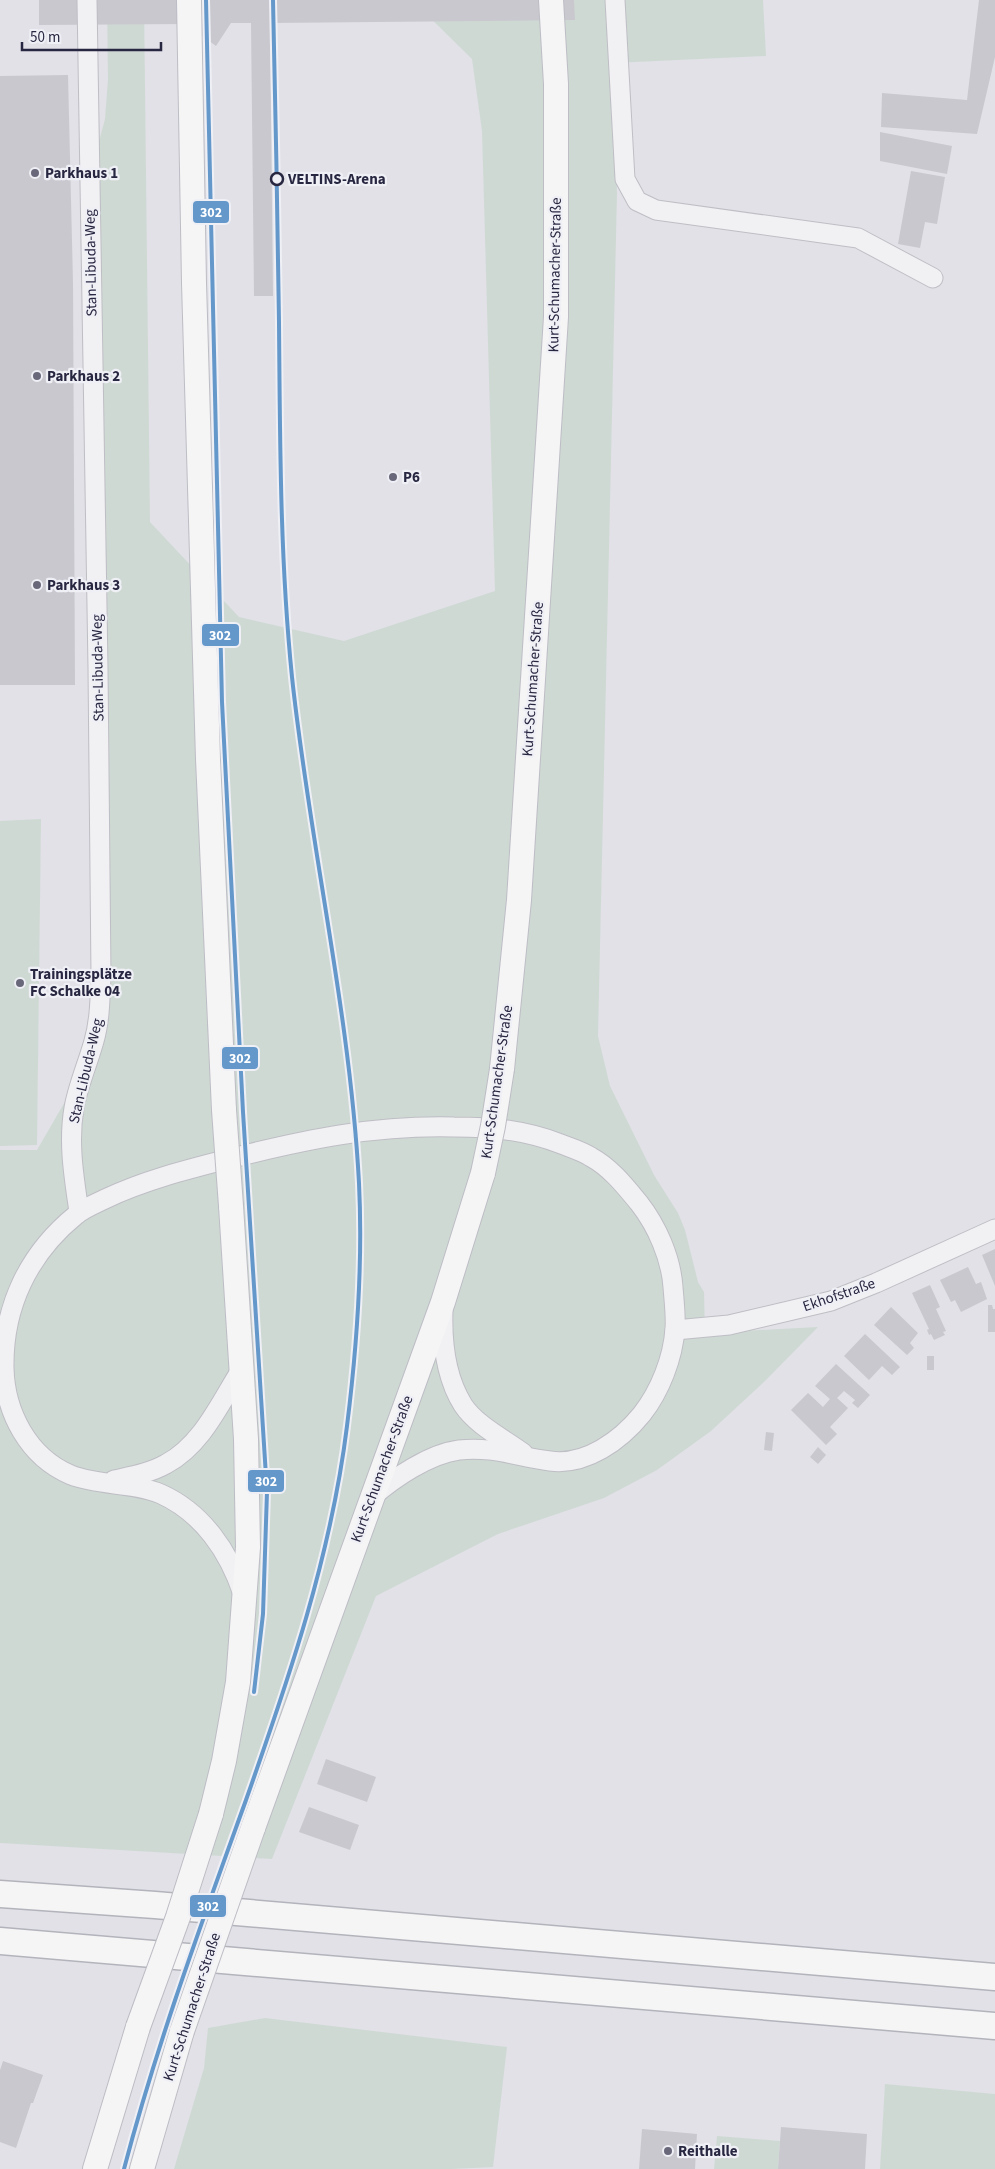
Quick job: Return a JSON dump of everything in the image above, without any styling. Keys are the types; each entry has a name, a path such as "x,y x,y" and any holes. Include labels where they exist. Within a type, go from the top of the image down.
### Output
{"highway":[{"path":"0,1894 164,1906 995,1977"},
{"path":"0,1941 995,2026"}],"main road":[{"path":"95,2169 138,2027 178,1917 211,1814 224,1761 238,1682 248,1547 246,1440 224,1110 208,759 194,293 189,0"},
{"name":"Kurt-Schumacher-Straße","path":"142,2169 182,2032 253,1828 443,1302 483,1173 493,1126 502,1069 519,900 556,317 556,84 551,0"}],"street":[{"name":"Stan-Libuda-Weg","path":"80,1212 72,1165 74,1106 99,1017 101,976 100,755 87,0"},
{"path":"615,0 625,179 637,201 656,210 858,238 933,278"},
{"path":"245,1600 238,1578 209,1529 186,1509 158,1492 71,1475 40,1455 22,1435 10,1407 4,1373 8,1292 59,1230 80,1212 123,1190 175,1172 270,1149 345,1133 414,1127 497,1128 544,1138 590,1156 621,1181 644,1210 663,1244 672,1280 675,1330 664,1376 644,1411 618,1440 586,1456 554,1462 492,1449 455,1450 425,1462 389,1482 371,1498"},
{"name":"Ekhofstraße","path":"675,1330 729,1325 831,1301 876,1283 995,1229"},
{"path":"443,1302 442,1332 449,1370 463,1406 482,1424 528,1456"},
{"path":"106,1482 143,1474 167,1464 193,1444 241,1370"}],"shaded area":[{"path":"107,0 144,0 150,522 239,617 344,641 495,591 482,131 472,59 412,0 763,0 766,56 613,63 617,193 598,1036 610,1086 654,1175 678,1213 685,1230 698,1282 704,1292 705,1333 818,1327 765,1381 711,1431 657,1470 604,1498 498,1534 376,1596 272,1859 0,1843 0,1150 37,1150 81,1074 101,1011 93,164 105,119 108,79"},
{"name":"Trainingsplätze FC Schalke 04","path":"41,819 37,1145 0,1146 0,821"},
{"path":"265,2018 507,2047 493,2167 452,2169 174,2169 204,2068 208,2028"},
{"path":"885,2084 995,2094 995,2169 880,2169"},
{"path":"717,2136 780,2141 778,2169 714,2169"}],"building":[{"path":"39,0 574,0 575,20 270,23 273,296 254,296 251,23 231,23 216,46 186,24 39,25"},
{"path":"979,0 995,0 995,57 977,134 881,127 882,93 967,100"},
{"path":"68,75 73,282 75,685 0,685 0,76"},
{"path":"880,132 952,146 947,174 880,161"},
{"path":"911,171 945,177 937,224 925,222 920,248 898,244"},
{"path":"995,1249 995,1286 982,1255"},
{"path":"968,1267 976,1284 981,1282 987,1299 961,1312 955,1300 951,1302 940,1280"},
{"path":"930,1285 940,1307 936,1309 946,1331 943,1332 945,1335 934,1340 931,1334 929,1335 927,1330 929,1329 912,1293"},
{"path":"988,1305 992,1305 993,1309 995,1309 995,1332 988,1332"},
{"path":"891,1307 918,1333 910,1343 914,1348 907,1355 874,1325"},
{"path":"865,1334 900,1367 892,1375 882,1366 869,1380 844,1356"},
{"path":"927,1356 934,1356 934,1370 927,1370"},
{"path":"836,1364 870,1395 858,1408 852,1403 855,1400 844,1391 837,1398 848,1408 830,1427 837,1434 826,1445 791,1410 808,1393 823,1407 830,1399 815,1386"},
{"path":"766,1432 774,1433 772,1451 764,1450"},
{"path":"818,1447 826,1455 818,1464 810,1457"},
{"path":"326,1759 376,1777 367,1802 317,1784"},
{"path":"309,1807 359,1825 350,1850 299,1832"},
{"path":"3,2061 43,2075 33,2103 31,2103 16,2148 0,2142 0,2070"},
{"path":"781,2127 867,2134 865,2169 778,2169"},
{"name":"Reithalle","path":"642,2129 697,2134 695,2169 639,2169"}],"transit line":[{"name":"302","path":"206,0 222,702 243,1112 267,1492 263,1614 254,1692"},
{"name":"302","path":"124,2169 166,2029 262,1754 307,1616 331,1522 340,1474 354,1366 360,1274 359,1183 354,1119 339,993 300,740 292,677 285,588 280,455 273,0"}],"place":[{"name":"Parkhaus 1","path":"35,173"},
{"name":"VELTINS-Arena","path":"277,179"},
{"name":"Parkhaus 2","path":"37,376"},
{"name":"P6","path":"393,477"},
{"name":"Parkhaus 3","path":"37,585"},
{"name":"Trainingsplätze FC Schalke 04","path":"20,983"},
{"name":"Reithalle","path":"668,2151"}]}
